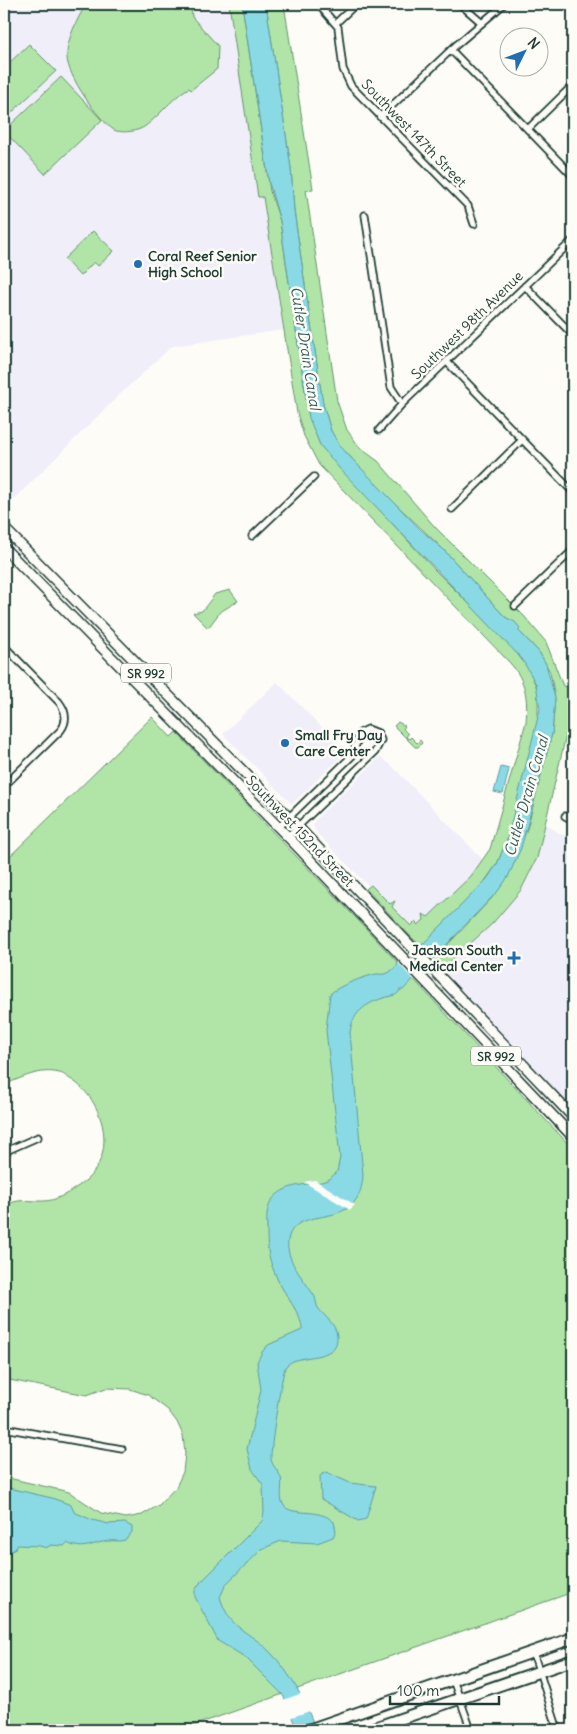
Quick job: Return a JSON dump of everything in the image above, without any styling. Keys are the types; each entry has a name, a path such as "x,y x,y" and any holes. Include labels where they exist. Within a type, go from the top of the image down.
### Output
{"highway":[{"path":"308,1730 573,1638"},
{"path":"368,1730 573,1660"}],"main road":[{"name":"Southwest 152nd Street","path":"4,528 298,827 573,1117"},
{"name":"Southwest 152nd Street","path":"4,548 287,837 573,1137"}],"street":[{"path":"318,4 336,23 356,4"},
{"path":"460,4 482,23"},
{"path":"380,117 450,50 504,4"},
{"name":"Southwest 147th Street","path":"336,23 346,79 380,117 468,206 474,224"},
{"path":"450,50 573,176"},
{"path":"528,129 573,85"},
{"path":"365,215 392,387 402,404"},
{"name":"Southwest 98th Avenue","path":"379,430 402,404 573,240"},
{"path":"525,286 573,335"},
{"path":"447,362 573,492"},
{"path":"452,509 522,440"},
{"path":"252,536 314,477"},
{"path":"515,606 573,550"},
{"path":"4,646 59,702 65,710 66,718 61,730 4,786"},
{"path":"278,828 352,756 360,733 368,729 378,734 381,740 375,752 287,837"},
{"path":"565,816 573,820"},
{"path":"4,1152 38,1136"},
{"path":"4,1428 122,1449"},
{"path":"533,1652 558,1730"},
{"path":"453,1680 471,1730"}],"shaded area":[{"name":"Coral Reef Senior High School","path":"4,4 229,4 258,197 263,197 283,330 172,346 117,397 4,509"},
{"name":"Small Fry Day Care Center","path":"277,682 346,752 292,804 223,734"},
{"name":"Jackson South Medical Center","path":"380,757 391,765 484,861 468,883 414,932 316,832 313,825 316,819"},
{"name":"Jackson South Medical Center","path":"544,823 562,835 573,834 573,1108 442,969 492,924 521,890 537,858"}],"green space":[{"path":"86,4 191,4 192,17 218,46 217,69 191,90 189,88 176,97 145,126 130,131 120,132 114,130 107,125 92,107 68,65 67,50 70,36"},
{"path":"229,4 242,4 270,191 280,221 308,412 320,445 434,569 511,646 529,669 538,691 538,722 507,840 497,864 482,885 424,943 420,944 366,889 371,885 390,904 395,901 392,907 411,926 415,922 418,925 424,920 423,914 428,917 471,876 490,849 526,722 527,705 525,690 520,676 510,663 319,465 304,436 297,413 263,197 258,197"},
{"path":"266,4 284,4 313,189 306,190 337,401 347,430 360,448 378,461 435,527 524,616 546,642 563,686 570,688 572,710 537,858 521,890 492,924 442,969 434,959 491,899 508,877 527,829 552,733 555,698 550,672 539,652 518,630 518,626 505,617 444,550 381,490 340,446 331,431 323,404 294,211 291,168"},
{"path":"29,44 56,71 8,116 4,111 4,68"},
{"path":"61,77 102,120 45,174 4,131"},
{"path":"93,231 114,251 98,266 94,262 80,276 64,259"},
{"path":"230,590 238,601 220,612 208,628 193,613 202,611 215,594"},
{"path":"152,717 171,737 176,732 356,918 573,1149 573,1592 181,1730 4,1730 4,1477 69,1492 101,1513 126,1518 142,1515 159,1505 176,1487 183,1472 185,1454 183,1435 177,1422 168,1410 148,1395 130,1389 106,1388 87,1395 4,1379 4,1206 18,1201 48,1201 71,1191 85,1181 95,1170 101,1157 104,1143 103,1128 99,1114 92,1101 83,1089 61,1073 38,1073 4,1085 4,862"},
{"path":"398,722 405,726 403,729 408,734 406,737 409,739 411,737 417,743 420,740 422,743 418,747 415,747 394,726"}],"water":[{"name":"Cutler Drain Canal","path":"242,4 266,4 291,168 294,211 323,404 331,431 340,446 355,462 421,530 444,550 505,617 515,622 520,628 518,630 539,652 546,664 555,698 552,734 521,848 508,877 498,891 403,990 363,1008 354,1018 351,1025 350,1033 363,1175 359,1193 352,1205 341,1212 305,1221 295,1226 289,1236 289,1252 292,1260 315,1297 318,1308 335,1328 337,1336 336,1344 332,1350 325,1354 299,1359 286,1366 272,1441 271,1459 281,1478 283,1504 287,1508 298,1512 320,1514 328,1517 334,1522 336,1531 333,1537 317,1543 281,1541 262,1549 226,1584 220,1597 229,1617 235,1624 270,1652 285,1669 303,1699 316,1730 297,1730 283,1695 245,1657 218,1641 195,1597 195,1590 200,1583 262,1521 264,1512 263,1485 252,1469 247,1449 261,1390 257,1362 268,1345 302,1330 299,1317 279,1282 271,1262 267,1239 268,1209 272,1200 284,1190 328,1180 337,1172 340,1157 326,1030 330,994 352,982 372,975 387,974 410,951 419,944 424,943 487,879 497,864 507,840 540,709 536,684 522,659 339,468 320,445 309,418 280,221 269,183"},
{"path":"501,767 509,769 503,794 494,792"},
{"path":"326,1472 350,1483 376,1486 366,1519 358,1521 321,1499 320,1476"},
{"path":"4,1487 52,1498 71,1505 74,1512 92,1520 109,1524 125,1523 132,1527 132,1532 123,1541 104,1542 84,1547 73,1546 67,1543 64,1546 51,1545 46,1548 17,1545 14,1550 4,1553"}],"pier":[{"path":"419,944 434,960 414,980 398,963"},
{"path":"315,1180 355,1205 350,1210 304,1182"},
{"path":"303,1693 310,1711 289,1718 283,1700"}],"place":[{"name":"Coral Reef Senior High School","path":"138,264"},
{"name":"Small Fry Day Care Center","path":"285,743"},
{"name":"Jackson South Medical Center","path":"514,958"}]}
